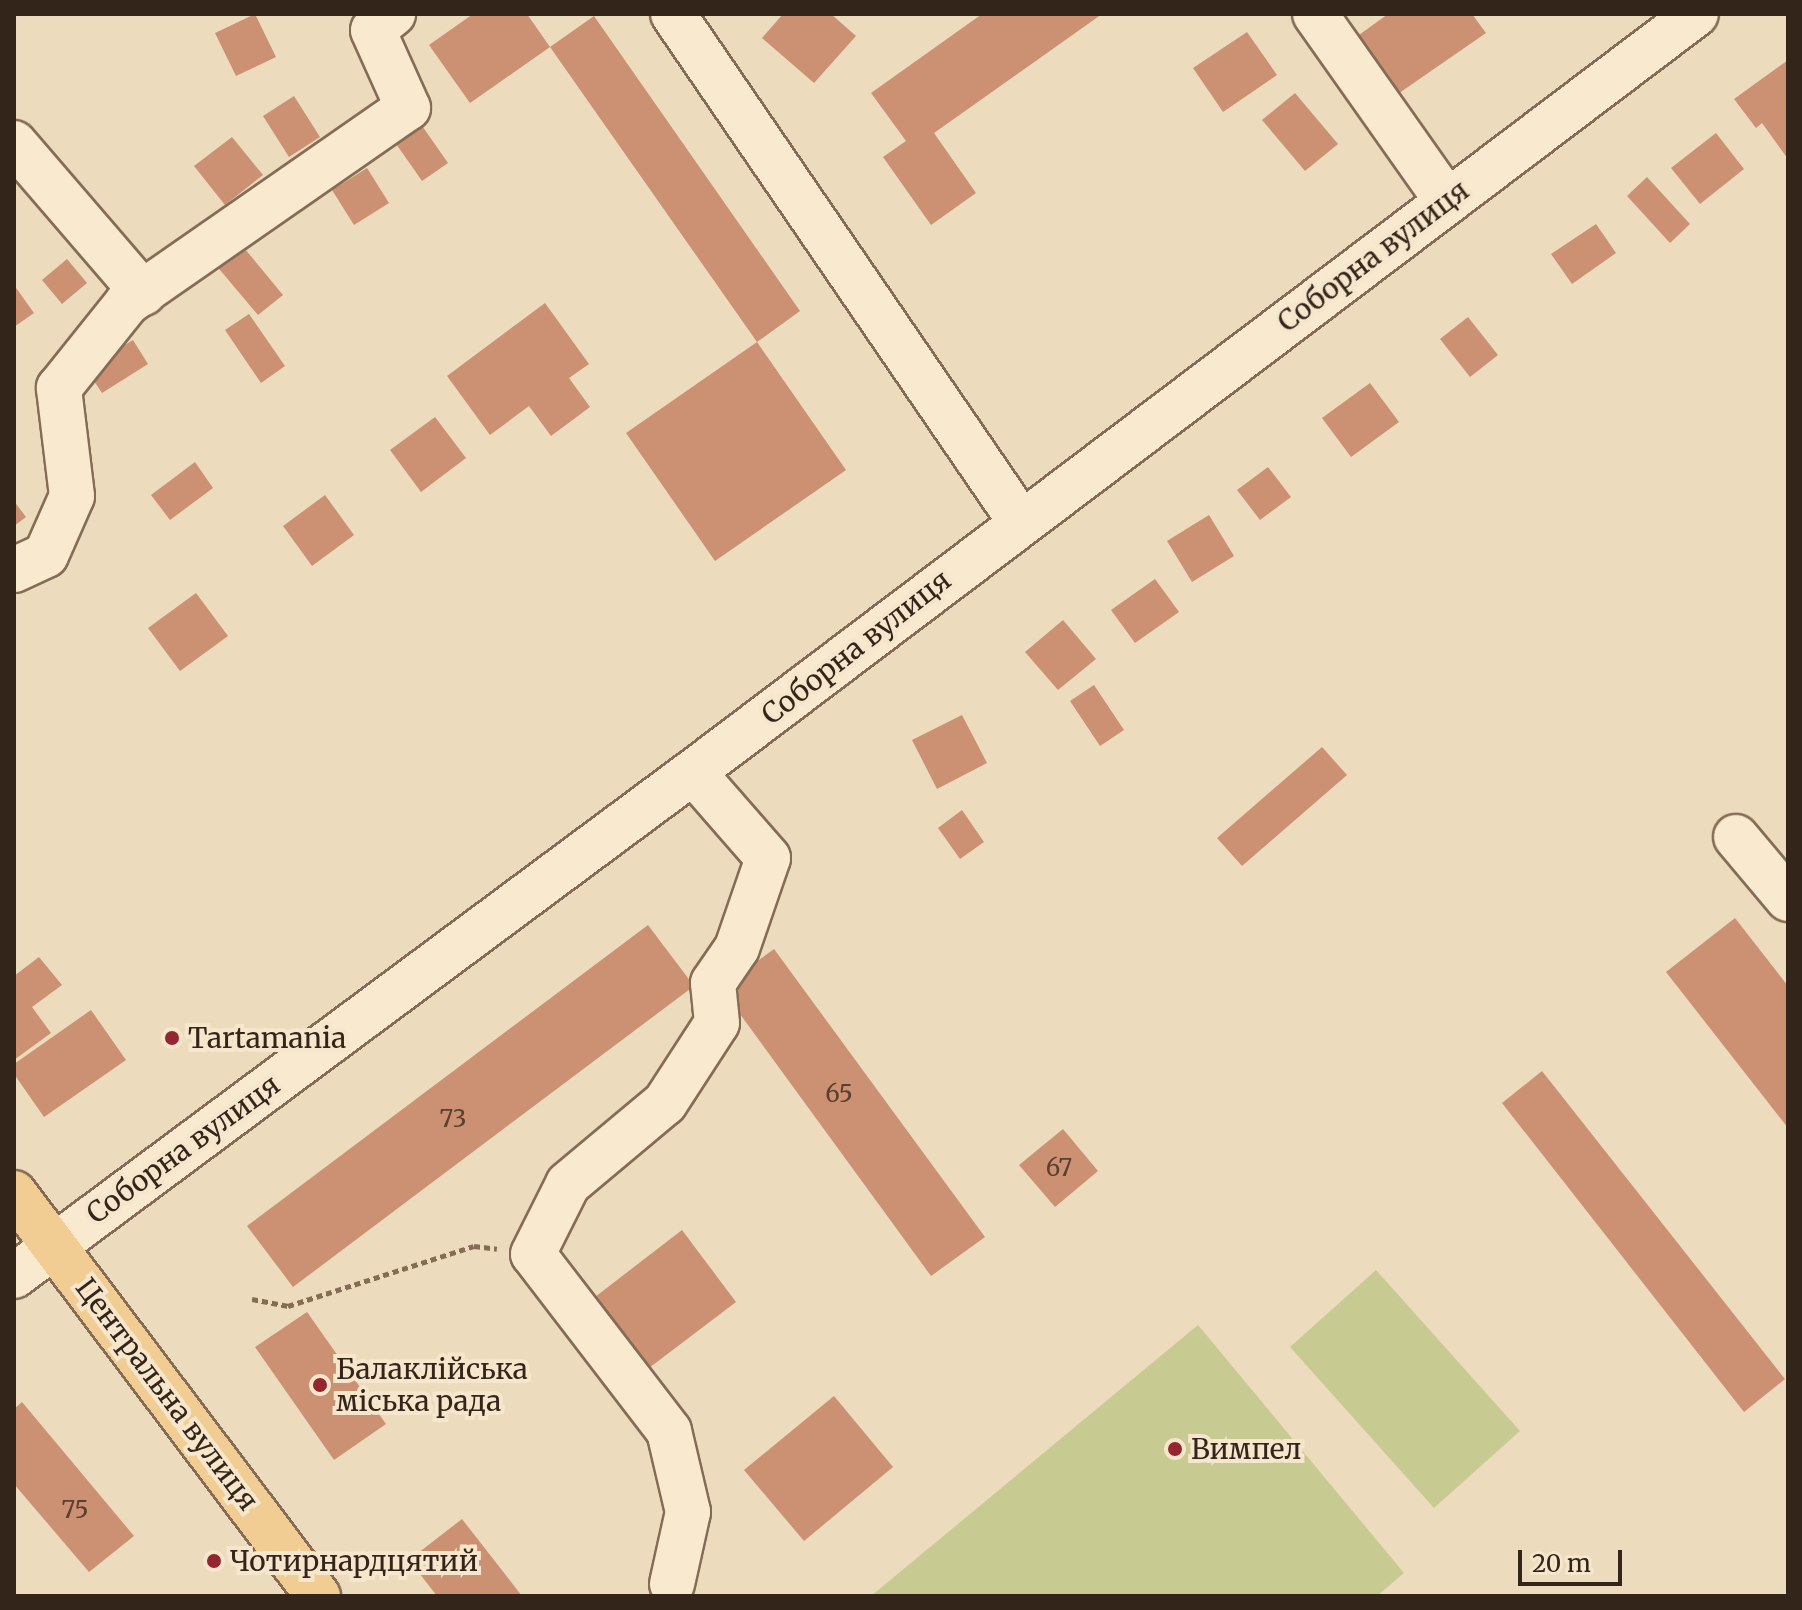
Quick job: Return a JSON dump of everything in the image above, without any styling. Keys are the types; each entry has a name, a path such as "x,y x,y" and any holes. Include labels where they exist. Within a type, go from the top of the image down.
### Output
{"main road":[{"name":"Центральна вулиця","path":"14,1193 318,1596"}],"street":[{"path":"14,570 46,555 72,496 59,388 127,303 408,108 373,30 393,14"},
{"path":"673,14 1020,521"},
{"path":"1315,14 1447,201"},
{"name":"Соборна вулиця","path":"14,1276 693,772 1020,521 1696,14"},
{"path":"14,143 143,293"},
{"path":"672,1584 688,1512 669,1431 533,1254 568,1184 665,1103 717,1023 713,983 737,948 768,858 693,772"},
{"path":"1736,837 1788,899"}],"path":[{"path":"252,1299 288,1306 474,1246 533,1254"}],"green space":[{"path":"1376,1270 1520,1431 1434,1508 1290,1347"},
{"name":"Вимпел","path":"1198,1325 1404,1573 1377,1596 871,1596"}],"building":[{"path":"255,14 276,57 236,76 215,33"},
{"path":"473,14 527,14 550,47 470,103 429,45"},
{"path":"783,14 831,14 856,36 814,83 762,38"},
{"path":"982,14 1102,14 934,133 976,193 931,225 883,157 906,141 871,93"},
{"path":"1388,14 1472,14 1486,33 1392,98 1352,40"},
{"path":"594,16 800,311 757,342 550,47"},
{"path":"1247,32 1277,75 1223,112 1193,68"},
{"path":"1788,60 1788,159 1762,123 1756,128 1734,99"},
{"path":"1295,93 1338,144 1305,171 1262,120"},
{"path":"294,96 320,137 289,157 263,116"},
{"path":"418,120 448,163 422,181 392,138"},
{"path":"1716,133 1744,169 1700,204 1671,168"},
{"path":"232,137 263,175 225,205 194,166"},
{"path":"367,168 389,203 354,225 332,190"},
{"path":"1647,177 1690,224 1670,243 1627,196"},
{"path":"1596,224 1616,253 1572,284 1551,254"},
{"path":"240,243 283,295 258,315 215,264"},
{"path":"67,259 87,283 62,304 42,280"},
{"path":"14,285 34,313 14,327"},
{"path":"545,303 589,364 569,378 590,407 551,436 529,406 490,435 447,376"},
{"path":"249,314 285,366 261,383 225,330"},
{"path":"1468,317 1498,355 1470,377 1440,339"},
{"path":"133,340 148,364 102,393 86,369"},
{"path":"757,342 846,470 715,561 626,433"},
{"path":"1370,383 1399,422 1351,457 1322,418"},
{"path":"435,417 466,458 421,492 390,450"},
{"path":"195,462 213,488 170,520 151,495"},
{"path":"1268,467 1291,497 1260,520 1237,490"},
{"path":"325,495 354,535 312,566 283,526"},
{"path":"14,501 26,517 14,526"},
{"path":"1209,515 1234,556 1192,582 1167,541"},
{"path":"1155,579 1179,612 1135,643 1111,610"},
{"path":"196,593 228,636 180,671 148,628"},
{"path":"1063,620 1096,659 1058,690 1025,652"},
{"path":"1094,685 1124,730 1100,746 1070,701"},
{"path":"962,715 987,763 937,789 912,740"},
{"path":"1322,747 1347,775 1242,866 1217,838"},
{"path":"962,810 984,842 960,859 938,828"},
{"path":"1735,918 1788,986 1788,1128 1666,972"},
{"path":"648,925 694,986 293,1287 247,1226"},
{"path":"774,949 985,1237 931,1276 721,988"},
{"path":"39,957 62,985 32,1007 51,1033 14,1060 14,976"},
{"path":"91,1010 126,1060 44,1117 14,1074 14,1064"},
{"path":"1542,1071 1785,1379 1744,1412 1502,1103"},
{"path":"1063,1129 1098,1171 1055,1207 1019,1165"},
{"path":"682,1230 736,1302 649,1368 595,1297"},
{"name":"Балаклійська міська рада","path":"307,1312 386,1424 334,1460 255,1347"},
{"path":"834,1396 893,1467 804,1541 744,1470"},
{"path":"22,1402 134,1536 89,1572 14,1484 14,1409"},
{"path":"462,1519 522,1596 437,1596 409,1560"}],"place":[{"name":"Tartamania","path":"172,1038"},
{"name":"Балаклійська міська рада","path":"320,1385"},
{"name":"Вимпел","path":"1175,1449"},
{"name":"Чотирнардцятий","path":"214,1561"}]}
